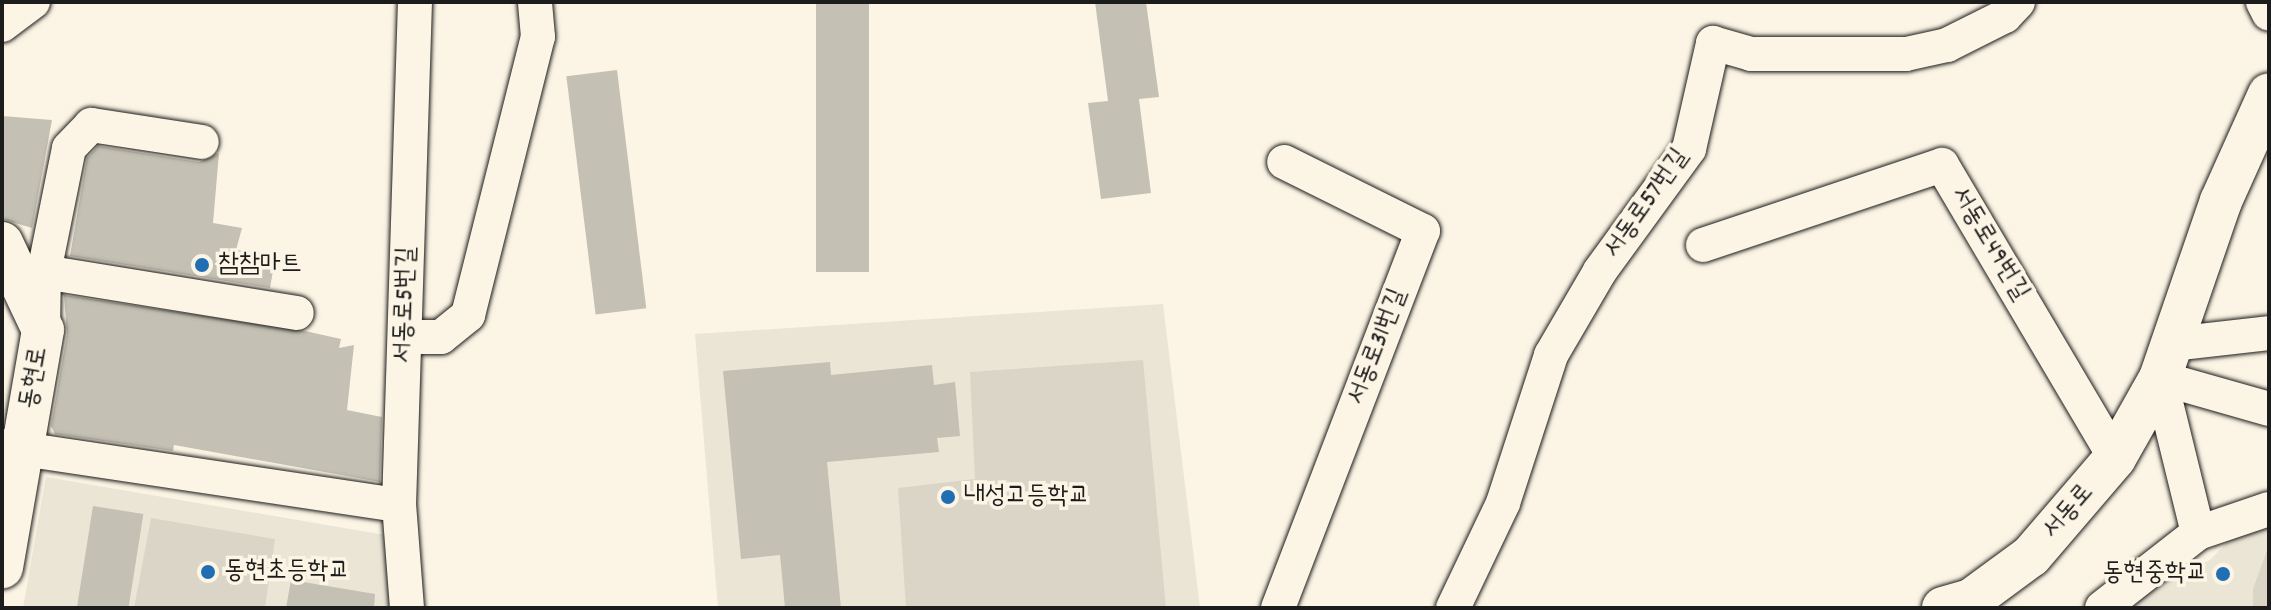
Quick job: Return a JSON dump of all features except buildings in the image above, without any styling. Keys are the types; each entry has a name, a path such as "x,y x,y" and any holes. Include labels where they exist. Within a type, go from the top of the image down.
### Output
{"street":[{"path":"2,25 33,2"},
{"name":"서동로5번길","path":"407,608 399,505 415,2"},
{"path":"405,337 441,337 468,315 538,37 535,2"},
{"name":"서동로57번길","path":"1453,608 1503,503 1551,355 1600,271 1689,149 1713,43 1751,54 1906,54 1947,45 2005,16 2018,2"},
{"path":"2263,2 2269,14"},
{"name":"서동로","path":"1961,605 2031,556 2115,458 2166,361 2221,201 2269,94"},
{"path":"43,330 44,272 69,148 91,125 202,142"},
{"name":"서동로31번길","path":"1278,608 1423,231 1284,162"},
{"name":"서동로49번길","path":"1703,245 1942,165 2115,458"},
{"name":"동현로","path":"2,243 43,330 12,448 2,567"},
{"path":"44,272 297,313"},
{"path":"2166,361 2269,333"},
{"path":"2166,361 2269,409"},
{"path":"2166,361 2198,533"},
{"path":"12,448 399,505"},
{"path":"2102,608 2198,533 2269,509"}],"shaded area":[{"name":"내성고등학교","path":"1163,304 1200,608 718,608 695,334"},
{"path":"1143,360 1166,608 906,608 898,488 975,479 970,372"},
{"name":"동현초등학교","path":"46,477 385,535 390,608 23,608"},
{"path":"151,518 275,539 265,608 134,608"},
{"name":"동현중학교","path":"2269,523 2269,608 2122,608 2143,588 2210,560 2237,532"},
{"path":"2269,545 2269,608 2253,608 2253,589"}],"place":[{"name":"참참마트","path":"202,265"},
{"name":"내성고등학교","path":"948,497"},
{"name":"동현초등학교","path":"208,572"},
{"name":"동현중학교","path":"2223,574"}]}
